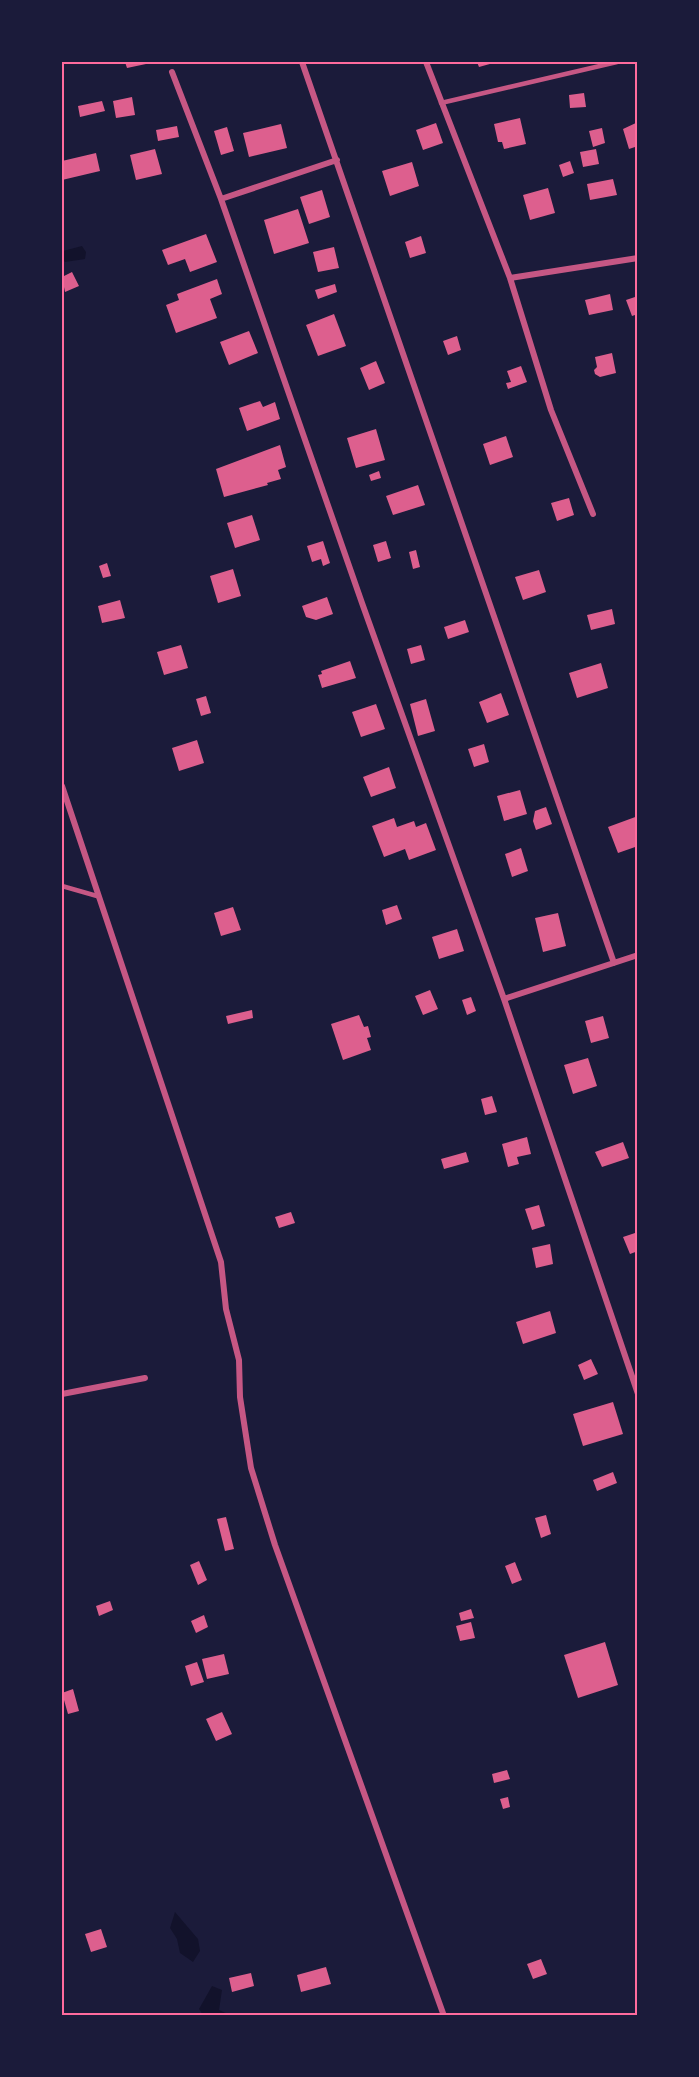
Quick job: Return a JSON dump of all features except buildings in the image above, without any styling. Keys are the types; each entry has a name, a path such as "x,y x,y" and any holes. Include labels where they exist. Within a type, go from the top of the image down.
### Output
{"street":[{"path":"302,62 614,963"},
{"path":"426,62 510,278 551,410 593,514"},
{"path":"172,72 221,199 362,603 504,999 638,1394"},
{"path":"221,199 337,160"},
{"path":"510,278 638,258"},
{"path":"62,786 221,1262 226,1309 239,1360 240,1397 251,1468 275,1545 444,2016"},
{"path":"504,999 638,955"},
{"path":"62,1394 145,1378"}],"lane":[{"path":"441,103 617,62"},
{"path":"62,886 97,896"}],"shaded area":[{"path":"82,246 86,252 85,259 65,262 62,258 63,251"},
{"path":"175,1912 198,1939 200,1951 193,1962 180,1953 177,1939 170,1928"},
{"path":"212,1986 222,1990 219,2010 230,2015 203,2015 199,2009"}]}
